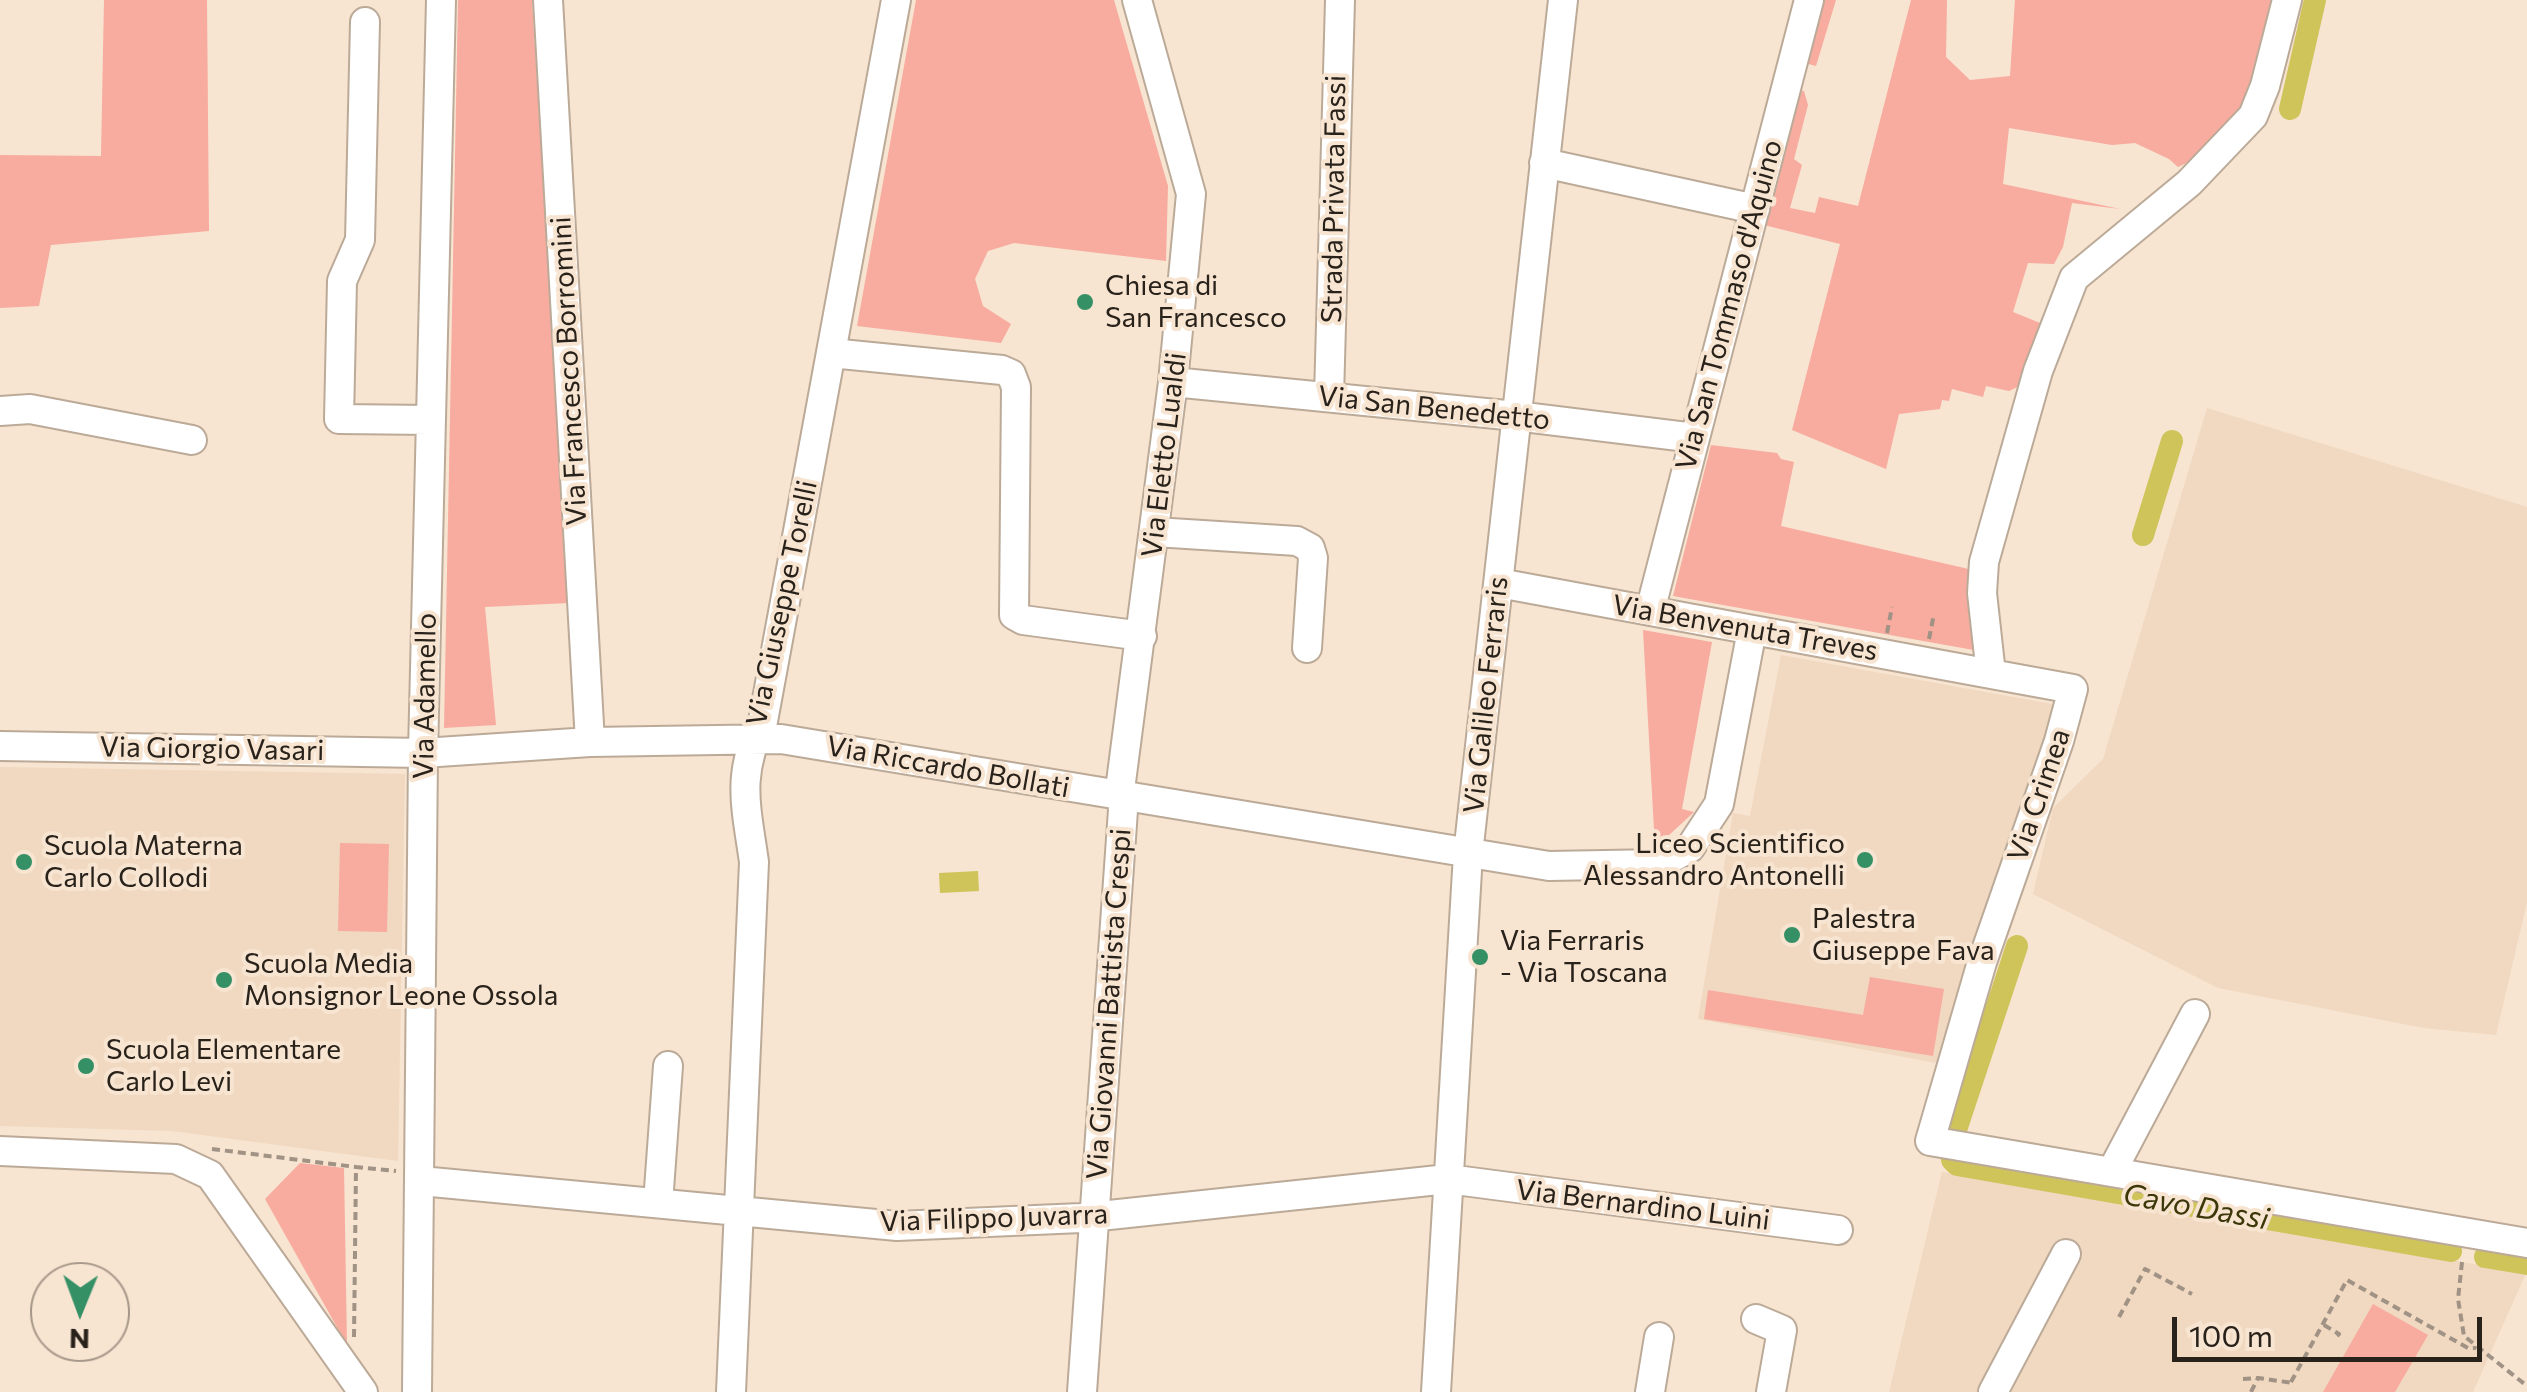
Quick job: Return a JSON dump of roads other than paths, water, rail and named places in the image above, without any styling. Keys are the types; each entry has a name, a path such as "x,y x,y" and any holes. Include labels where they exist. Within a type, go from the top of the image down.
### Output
{"street":[{"name":"Via Adamello","path":"417,1392 410,1176 441,0"},
{"name":"Via Francesco Borromini","path":"548,0 590,742"},
{"name":"Via Giuseppe Torelli","path":"731,1392 754,862 744,767 763,721 896,0"},
{"name":"Via Eletto Lualdi","path":"1122,796 1173,382 1191,194 1137,0"},
{"name":"Strada Privata Fassi","path":"1330,398 1340,0"},
{"name":"Via Galileo Ferraris","path":"1436,1392 1468,854 1562,0"},
{"name":"Via San Tommaso d'Aquino","path":"1650,611 1809,0"},
{"path":"1991,674 1982,593 1984,562 2038,371 2074,278 2189,183 2253,116 2265,86 2286,0"},
{"path":"365,22 360,240 342,281 339,418 431,420"},
{"path":"1544,163 1754,209"},
{"path":"831,353 1011,374 1016,387 1014,616 1142,636"},
{"name":"Via San Benedetto","path":"1173,382 1695,438"},
{"path":"0,410 30,409 192,440"},
{"path":"1155,532 1297,541 1310,548 1313,558 1307,648"},
{"name":"Via Benvenuta Treves","path":"1498,583 1991,674"},
{"name":"Via Riccardo Bollati","path":"423,753 590,742 781,738 1549,866 1660,864 1690,848 1719,804 1752,630"},
{"name":"Via Crimea","path":"1991,674 2074,689 2060,741 1982,962 1930,1141 2527,1243"},
{"name":"Via Giorgio Vasari","path":"0,746 423,753"},
{"name":"Via Giovanni Battista Crespi","path":"1082,1392 1122,796"},
{"path":"2112,1171 2195,1014"},
{"path":"658,1204 668,1066"},
{"path":"0,1152 176,1159 210,1175 362,1392"},
{"name":"Via Filippo Juvarra","path":"410,1176 897,1226 1094,1216 1448,1179"},
{"name":"Via Bernardino Luini","path":"1448,1179 1838,1230"},
{"path":"1992,1392 2066,1254"},
{"path":"1756,1320 1782,1330 1770,1392"},
{"path":"1650,1392 1659,1337"}],"waterway":[{"name":"Cavo Dassi","path":"2290,109 2315,0"},
{"name":"Cavo Dassi","path":"2143,535 2172,441"},
{"name":"Cavo Dassi","path":"1955,1133 2017,946"},
{"name":"Cavo Dassi","path":"1951,1150 1957,1165 2451,1251"},
{"name":"Cavo Dassi","path":"2485,1257 2527,1264"}],"place":[{"name":"Chiesa di San Francesco","path":"1085,302"},
{"name":"Liceo Scientifico Alessandro Antonelli","path":"1865,860"},
{"name":"Scuola Materna Carlo Collodi","path":"24,862"},
{"name":"Palestra Giuseppe Fava","path":"1792,935"},
{"name":"Via Ferraris - Via Toscana","path":"1480,957"},
{"name":"Scuola Media Monsignor Leone Ossola","path":"224,980"},
{"name":"Scuola Elementare Carlo Levi","path":"86,1066"}]}
